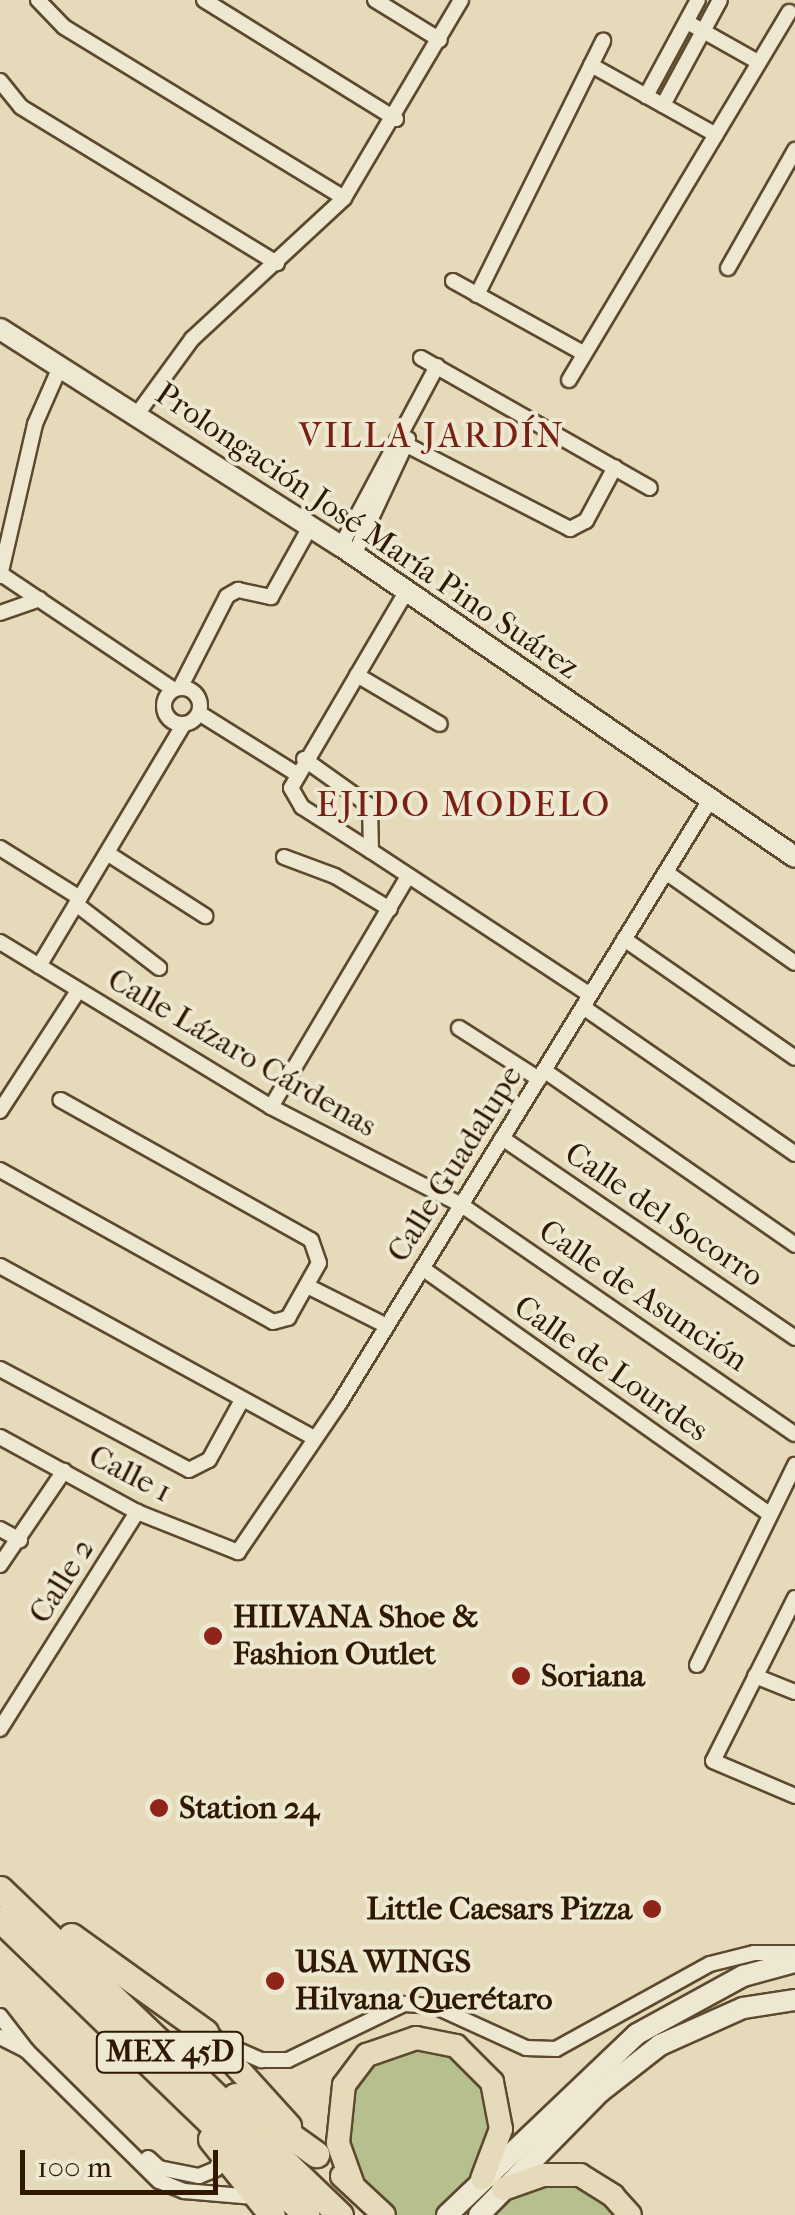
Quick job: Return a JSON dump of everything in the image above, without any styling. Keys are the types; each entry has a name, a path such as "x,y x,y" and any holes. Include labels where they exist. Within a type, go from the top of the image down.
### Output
{"highway":[{"path":"0,1879 122,1978 205,2032"},
{"name":"MEX 45D","path":"0,1889 340,2215"},
{"name":"MEX 45D","path":"0,1920 306,2215"},
{"path":"163,2045 316,2154"},
{"path":"184,2098 222,2156 263,2206"}],"main road":[{"name":"Prolongación José María Pino Suárez","path":"0,330 138,413 407,590 795,857"},
{"path":"493,2184 636,2034 743,1976 795,1962"},
{"path":"447,2215 493,2184 660,2045 743,2008 795,2000"},
{"path":"205,2032 316,2154 384,2215"},
{"path":"353,2185 338,2143 344,2085 367,2055 416,2038 456,2046 492,2082 501,2129 493,2184 479,2215"},
{"path":"493,2184 554,2173 580,2175 613,2196 630,2215"}],"street":[{"path":"38,0 64,27 344,198"},
{"path":"204,0 396,119"},
{"path":"374,0 440,40"},
{"path":"138,413 181,351 344,198 396,119 461,0"},
{"path":"646,96 698,0"},
{"path":"663,105 720,0"},
{"path":"570,380 789,12"},
{"path":"687,22 758,62"},
{"path":"477,294 603,40"},
{"path":"591,65 716,135"},
{"path":"0,81 22,107 276,263"},
{"path":"728,268 795,150"},
{"path":"452,281 583,353"},
{"path":"422,358 650,488"},
{"path":"348,551 436,366"},
{"path":"60,367 34,424 0,575 177,689 194,692 199,713 296,773"},
{"path":"402,443 570,529 586,521 616,468"},
{"path":"184,724 165,711 227,596 238,590 270,596 310,526"},
{"path":"407,590 296,773 291,796 586,1000 795,1154"},
{"path":"0,613 40,599"},
{"path":"357,675 440,724"},
{"path":"39,966 184,724 199,713"},
{"path":"304,759 370,806 370,850"},
{"name":"Calle Guadalupe","path":"238,1552 387,1326 710,800"},
{"path":"0,848 78,901 159,968"},
{"path":"107,853 205,916"},
{"path":"284,857 335,876 390,909"},
{"path":"667,874 795,962"},
{"path":"271,1108 408,878"},
{"path":"624,939 795,1058"},
{"name":"Calle Lázaro Cárdenas","path":"0,942 271,1108 460,1204"},
{"path":"0,1112 78,991"},
{"path":"460,1028 542,1075 795,1245"},
{"path":"0,1170 273,1322 288,1318 320,1263 310,1240 60,1100"},
{"name":"Calle del Socorro","path":"502,1138 795,1338"},
{"name":"Calle de Asunción","path":"460,1204 795,1434"},
{"path":"0,1266 314,1438"},
{"name":"Calle de Lourdes","path":"422,1268 769,1514"},
{"path":"307,1286 387,1326"},
{"path":"0,1368 188,1470 209,1460 242,1400"},
{"name":"Calle 1","path":"0,1437 137,1512 238,1552"},
{"path":"697,1665 795,1466"},
{"path":"0,1565 64,1471"},
{"name":"Calle 2","path":"0,1729 137,1512"},
{"path":"0,1529 20,1540"},
{"path":"795,1598 713,1761 795,1796"},
{"path":"755,1676 795,1692"},
{"path":"205,2032 244,2056 288,2060 368,2016 419,2004 526,2048 556,2049 710,1964 754,1953 795,1952"},
{"path":"0,2016 159,2168 209,2175 222,2156"},
{"path":"0,2026 20,2036 27,2051"},
{"path":"0,2036 27,2051 159,2181 184,2191 263,2206"}],"green space":[{"path":"449,2047 496,2102 486,2162 442,2215 389,2215 358,2186 346,2156 350,2083 380,2051"},
{"path":"580,2180 623,2215 485,2215 509,2190"}],"place":[{"name":"HILVANA Shoe & Fashion Outlet","path":"213,1636"},
{"name":"Soriana","path":"521,1676"},
{"name":"Station 24","path":"159,1808"},
{"name":"Little Caesars Pizza","path":"652,1909"},
{"name":"USA WINGS Hilvana Querétaro","path":"275,1981"}],"district":[{"name":"VILLA JARDÍN","path":"432,436"},
{"name":"EJIDO MODELO","path":"464,805"}]}
